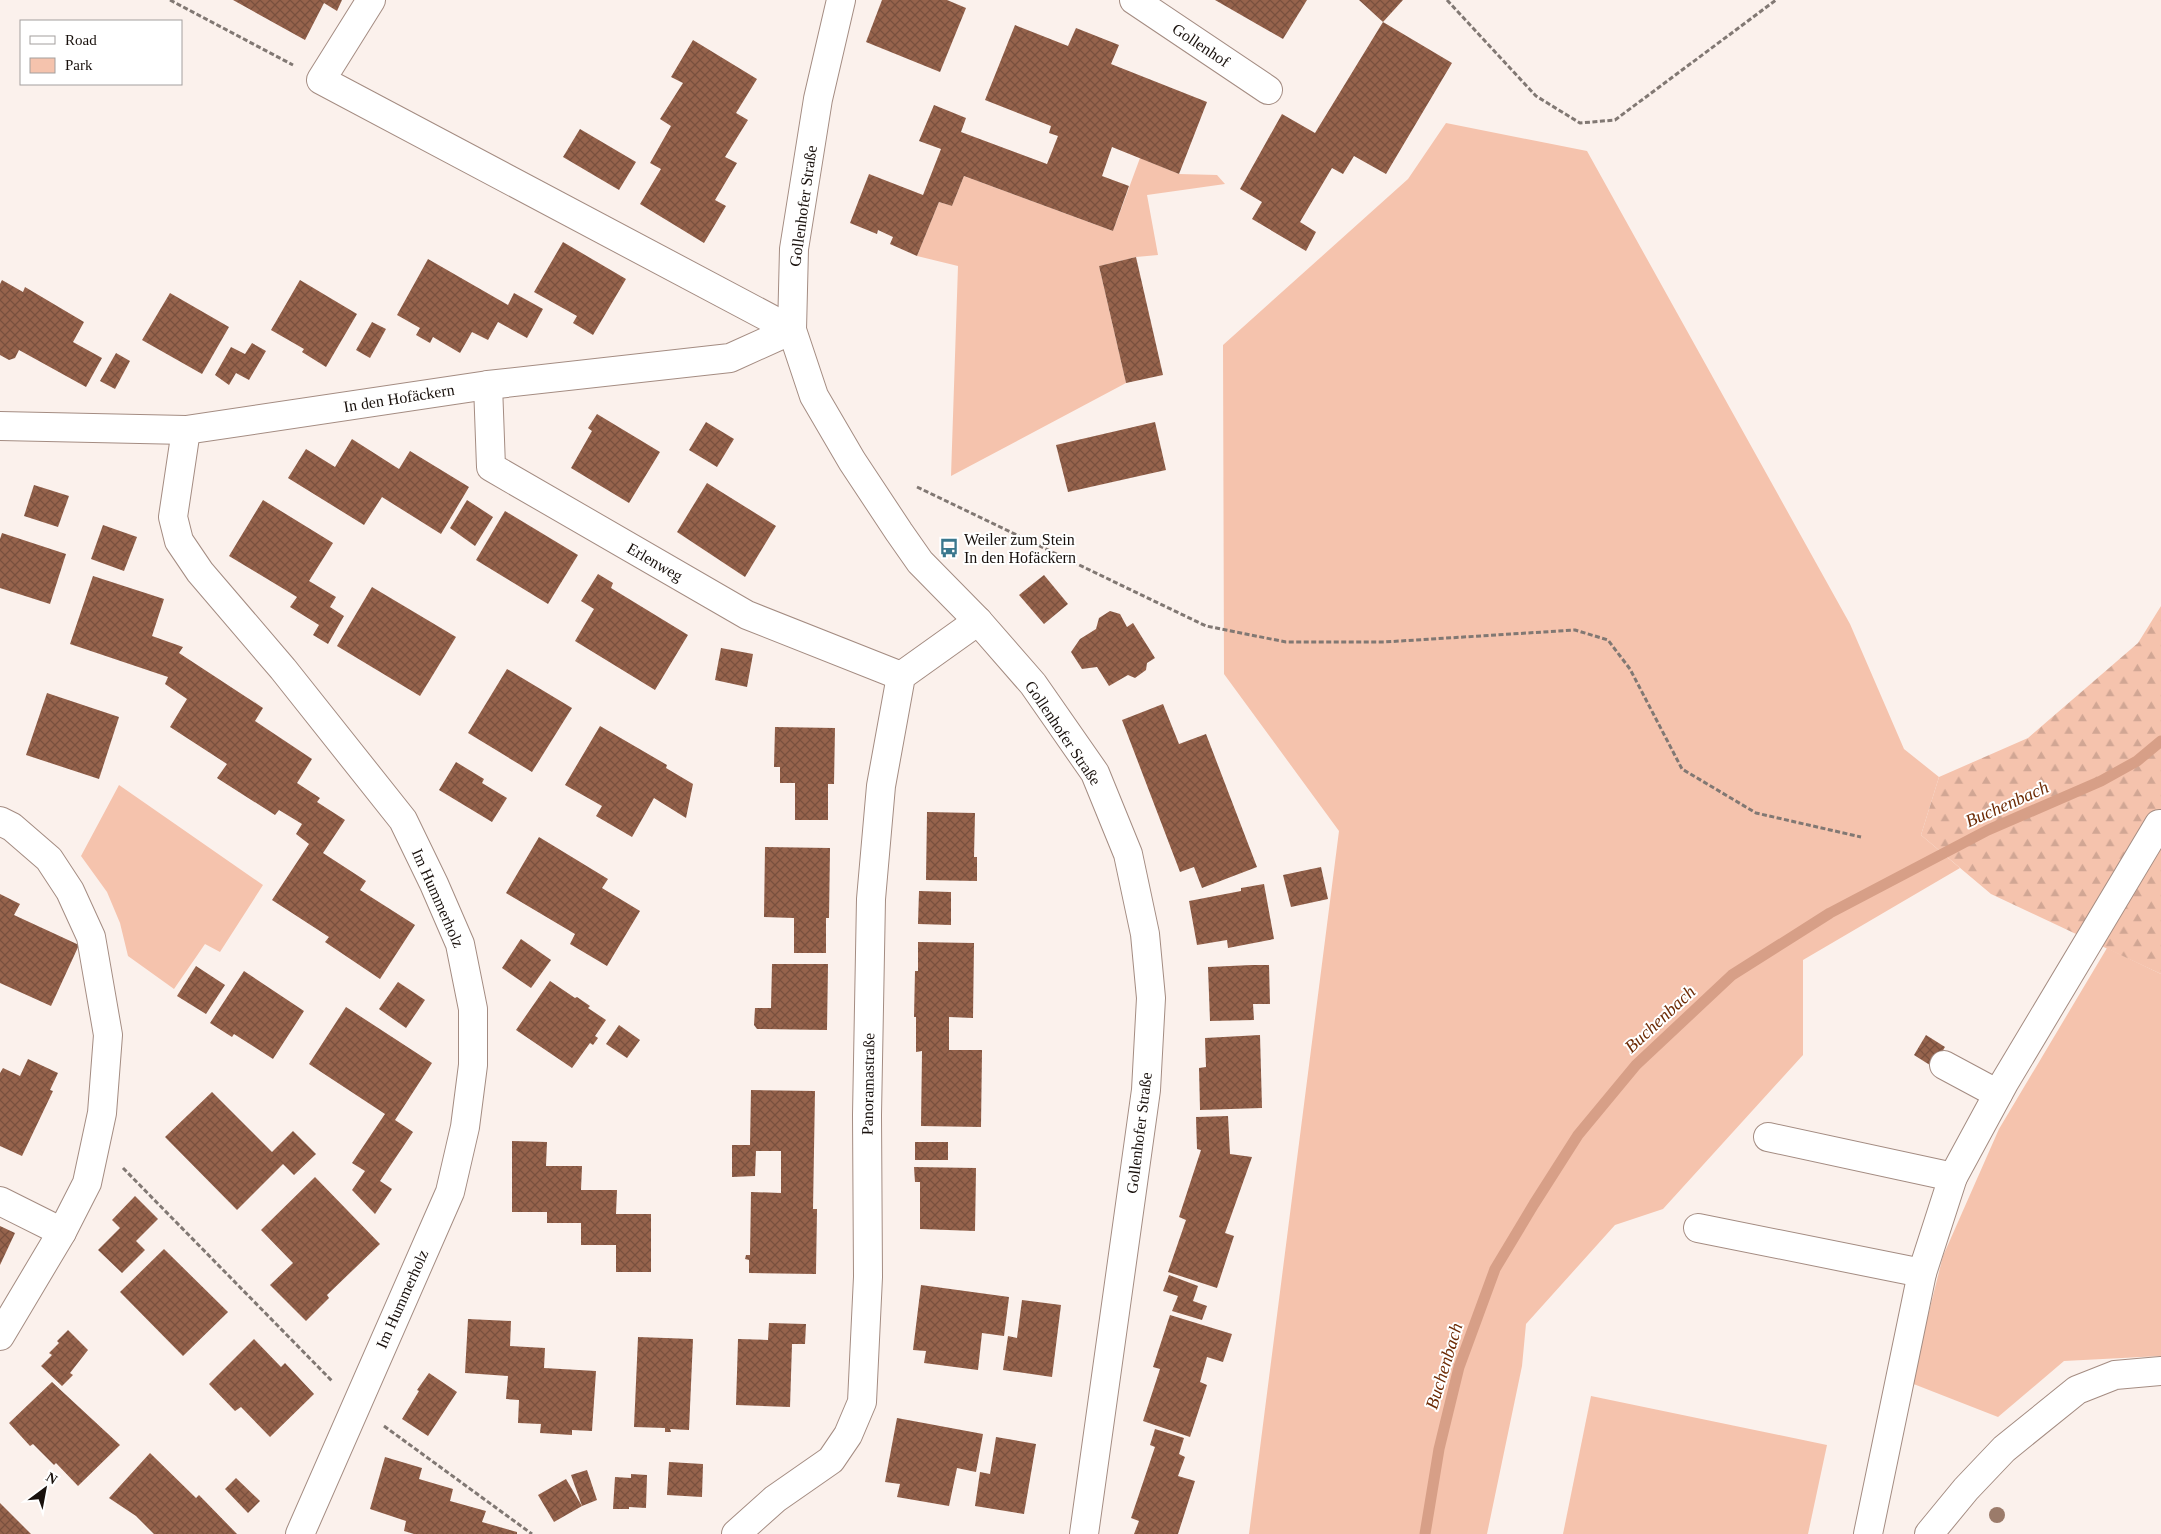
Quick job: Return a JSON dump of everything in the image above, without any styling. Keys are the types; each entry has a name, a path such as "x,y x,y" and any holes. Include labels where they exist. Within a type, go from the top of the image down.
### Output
{"street":[{"path":"371,0 321,80 792,330"},
{"name":"Gollenhofer Straße","path":"841,0 818,98 794,249 792,330 814,396 852,461 920,562 978,620 1033,684 1095,773 1128,854 1145,934 1151,998 1146,1090 1084,1534"},
{"name":"Gollenhof","path":"1134,0 1268,90"},
{"name":"In den Hofäckern","path":"0,426 186,430 488,385 730,358 792,330"},
{"name":"Erlenweg","path":"488,385 491,467 747,615 901,676"},
{"name":"Im Hummerholz","path":"186,430 173,517 179,541 200,572 283,669 403,820 460,944 473,1009 473,1065 465,1127 450,1192 300,1534"},
{"path":"901,676 978,620"},
{"name":"Panoramastraße","path":"736,1534 776,1499 831,1460 848,1435 862,1402 868,1277 867,1115 871,899 881,786 901,676"},
{"path":"0,821 12,827 49,859 70,891 90,937 108,1035 102,1113 87,1182 62,1232 0,1336"},
{"path":"1868,1534 1922,1273 1953,1176 1998,1094 2159,824"},
{"path":"1944,1064 1998,1094"},
{"path":"1768,1137 1953,1176"},
{"path":"0,1201 62,1232"},
{"path":"1698,1228 1922,1273"},
{"path":"1929,1534 1966,1489 2004,1449 2077,1390 2115,1375 2161,1371"}],"path":[{"path":"170,0 321,80"},
{"path":"1447,0 1536,96 1580,123 1615,120 1776,0"},
{"path":"917,487 1206,626 1286,642 1384,642 1575,630 1608,640 1630,669 1682,770 1756,813 1861,837"},
{"path":"96,1140 356,1405 532,1534"}],"green space":[{"path":"1446,123 1587,151 1850,624 1904,749 1939,777 1921,835 1960,868 1803,960 1803,1055 1663,1209 1615,1225 1526,1324 1522,1366 1487,1534 1249,1534 1339,831 1224,674 1223,345 1408,179"},
{"path":"1140,158 1179,174 1217,175 1225,184 1147,195 1158,255 1136,257 1099,266 1126,383 951,476 958,266 917,256 939,202 952,206 964,176 1113,231"},
{"path":"2161,606 2161,974 1991,894 1921,835 1939,777 2028,738 2138,643"},
{"path":"119,785 263,885 220,952 205,944 174,989 128,956 120,923 107,892 81,856"},
{"path":"2107,948 2161,974 2161,1356 2064,1361 1998,1417 1911,1383 1943,1256 1999,1129"},
{"path":"1591,1396 1827,1445 1808,1534 1563,1534"}],"building":[{"path":"233,0 342,0 337,11 324,3 305,40"},
{"path":"882,0 947,0 966,8 940,72 866,42"},
{"path":"1215,0 1307,0 1283,39"},
{"path":"1359,0 1403,0 1383,22"},
{"path":"1383,22 1452,63 1386,174 1354,156 1343,174 1332,168 1300,222 1316,232 1306,251 1252,219 1262,202 1240,189 1282,114 1315,133"},
{"path":"1015,25 1068,46 1076,28 1119,45 1111,64 1207,102 1179,174 1112,147 1102,176 1129,186 1113,231 964,176 952,206 939,202 917,256 890,244 893,237 878,230 877,234 850,223 869,174 923,195 941,149 919,141 934,105 966,118 961,132 1047,164 1058,136 1049,133 1051,126 985,100"},
{"path":"693,40 757,79 736,113 748,120 725,157 737,163 715,200 726,206 704,243 640,204 661,169 650,163 671,126 660,119 683,83 671,77"},
{"path":"580,129 636,162 619,190 563,157"},
{"path":"563,242 626,279 593,335 573,323 577,316 534,292"},
{"path":"1136,257 1163,375 1126,383 1099,266"},
{"path":"428,259 508,305 514,293 543,309 527,338 498,322 488,340 472,332 460,353 433,337 430,343 416,335 420,328 397,315"},
{"path":"2,280 23,292 25,287 84,322 73,342 102,358 86,387 19,350 15,358 9,360 0,355 0,284"},
{"path":"300,280 357,314 326,367 302,352 304,349 271,330"},
{"path":"170,293 229,327 202,374 142,340"},
{"path":"372,322 386,329 370,358 356,350"},
{"path":"252,343 266,351 249,380 236,373 229,385 215,375 231,347 245,354"},
{"path":"116,353 130,361 115,389 100,381"},
{"path":"597,414 660,452 629,503 571,468 592,431 588,428"},
{"path":"706,422 734,439 717,467 689,450"},
{"path":"1155,422 1166,470 1068,492 1056,445"},
{"path":"352,439 399,469 410,451 469,487 441,534 382,497 364,525 288,478 306,449 335,467"},
{"path":"707,483 776,526 745,577 677,532"},
{"path":"34,485 69,496 58,527 24,516"},
{"path":"263,500 333,543 309,581 336,597 330,607 344,616 328,644 313,635 319,625 290,607 297,597 229,556"},
{"path":"467,500 493,517 475,546 450,528"},
{"path":"505,511 578,555 548,604 476,560"},
{"path":"103,525 137,537 124,571 91,559"},
{"path":"2,533 66,554 50,604 0,588 0,539"},
{"path":"598,574 613,583 611,588 688,635 655,690 575,641 594,609 581,601"},
{"path":"1044,575 1068,604 1044,624 1019,595"},
{"path":"93,576 164,599 152,636 183,647 179,653 263,708 255,721 312,759 297,783 320,798 317,802 345,820 323,853 366,881 360,890 415,925 380,979 325,942 329,937 272,900 309,844 296,834 302,824 279,810 275,815 217,778 227,764 170,727 187,699 165,684 168,677 70,644"},
{"path":"372,587 456,637 420,696 337,646"},
{"path":"1110,611 1120,614 1127,627 1133,623 1155,658 1147,663 1146,670 1135,678 1128,675 1109,686 1097,667 1082,669 1071,652 1080,639 1096,629 1099,618"},
{"path":"721,648 753,654 747,687 715,680"},
{"path":"507,669 572,708 532,772 468,733"},
{"path":"47,693 119,717 99,779 26,755"},
{"path":"1163,704 1179,744 1206,734 1257,867 1202,888 1194,867 1180,872 1122,720"},
{"path":"600,726 667,765 666,768 693,784 686,818 654,798 632,837 596,816 602,806 565,785"},
{"path":"775,727 835,728 834,784 828,784 828,820 795,820 795,783 780,783 780,767 774,767"},
{"path":"456,762 484,779 482,783 507,798 492,822 439,790"},
{"path":"927,812 975,813 974,857 977,857 977,881 926,880"},
{"path":"539,837 608,879 602,888 640,911 607,966 570,944 575,934 506,893"},
{"path":"765,847 830,848 829,918 826,918 826,953 794,953 794,918 764,917"},
{"path":"1321,867 1328,899 1291,907 1283,875"},
{"path":"1264,884 1274,939 1228,948 1227,940 1197,945 1189,901 1241,891 1241,888"},
{"path":"919,891 951,892 951,925 918,924"},
{"path":"0,894 20,904 14,915 79,945 51,1006 0,983"},
{"path":"521,939 551,960 531,988 502,968"},
{"path":"918,942 974,943 973,1018 949,1017 949,1050 982,1050 981,1127 921,1126 922,1051 916,1052 916,1017 914,1017 915,971 918,971"},
{"path":"772,964 828,964 827,1030 757,1029 754,1025 755,1008 771,1008"},
{"path":"1269,965 1270,1004 1253,1004 1254,1020 1210,1021 1208,967"},
{"path":"196,966 225,985 206,1014 177,996"},
{"path":"244,971 304,1011 273,1059 234,1034 232,1037 210,1023"},
{"path":"550,981 590,1006 588,1008 606,1020 595,1036 598,1038 593,1045 590,1043 572,1068 516,1030"},
{"path":"398,982 425,1000 406,1028 379,1009"},
{"path":"346,1007 432,1063 395,1120 413,1132 380,1181 392,1189 375,1214 352,1190 365,1171 352,1163 385,1114 309,1064"},
{"path":"619,1025 640,1040 627,1058 606,1044"},
{"path":"1260,1035 1262,1108 1200,1110 1199,1068 1206,1067 1205,1038"},
{"path":"1926,1035 1945,1047 1933,1067 1914,1055"},
{"path":"28,1059 58,1073 50,1090 53,1091 22,1156 0,1146 0,1073 3,1068 20,1076"},
{"path":"751,1090 815,1091 813,1209 817,1209 816,1274 749,1273 749,1260 745,1259 746,1255 750,1255 751,1192 781,1193 781,1151 756,1151 755,1176 732,1177 732,1145 750,1145"},
{"path":"212,1092 272,1152 293,1131 316,1154 294,1175 283,1164 237,1210 165,1137"},
{"path":"1228,1116 1230,1154 1252,1157 1225,1233 1234,1236 1217,1288 1168,1272 1186,1220 1179,1217 1201,1150 1197,1149 1196,1117"},
{"path":"512,1141 547,1142 546,1166 582,1166 581,1190 617,1190 616,1214 651,1214 651,1272 616,1272 616,1245 581,1245 581,1223 547,1223 547,1212 512,1212"},
{"path":"915,1142 948,1142 948,1160 915,1160"},
{"path":"914,1167 976,1168 975,1231 920,1229 920,1182 915,1182"},
{"path":"315,1177 380,1244 327,1295 329,1298 306,1321 270,1285 293,1263 261,1230"},
{"path":"135,1196 158,1219 136,1241 145,1250 122,1273 98,1250 120,1228 112,1220"},
{"path":"0,1226 15,1233 0,1265"},
{"path":"164,1249 228,1312 183,1356 120,1292"},
{"path":"1169,1275 1198,1286 1193,1301 1207,1306 1202,1320 1172,1311 1178,1296 1163,1291"},
{"path":"921,1285 1009,1297 1004,1336 982,1333 978,1370 924,1363 926,1351 913,1350"},
{"path":"1022,1300 1061,1305 1052,1377 1003,1370 1008,1336 1017,1338"},
{"path":"1170,1315 1232,1334 1223,1362 1207,1357 1200,1382 1207,1385 1190,1437 1143,1421 1160,1369 1153,1367"},
{"path":"468,1319 511,1321 510,1346 545,1348 544,1368 596,1371 592,1431 572,1430 572,1435 540,1433 541,1424 518,1423 519,1400 506,1399 508,1376 465,1373"},
{"path":"769,1323 806,1324 805,1344 792,1344 790,1407 736,1405 738,1339 768,1340"},
{"path":"68,1330 88,1350 70,1373 73,1375 62,1386 41,1366 52,1355 49,1353 59,1343 57,1341"},
{"path":"638,1337 693,1339 689,1430 670,1429 671,1432 665,1432 665,1428 634,1427"},
{"path":"254,1339 281,1367 285,1363 314,1394 270,1437 241,1407 235,1411 209,1384"},
{"path":"429,1373 457,1392 428,1436 402,1419 419,1391 417,1390"},
{"path":"52,1382 120,1445 78,1486 56,1463 54,1465 33,1444 30,1446 9,1423"},
{"path":"897,1418 983,1434 976,1472 957,1468 949,1506 897,1497 900,1484 885,1482"},
{"path":"1155,1429 1184,1438 1179,1454 1185,1457 1178,1476 1195,1481 1178,1534 1134,1534 1139,1521 1131,1518 1155,1447 1150,1445"},
{"path":"996,1437 1036,1444 1024,1514 975,1506 980,1472 990,1474"},
{"path":"150,1453 196,1498 199,1495 237,1534 154,1534 136,1516 109,1498"},
{"path":"385,1457 422,1468 419,1479 453,1489 450,1501 486,1511 482,1522 517,1532 517,1534 414,1534 404,1531 406,1521 370,1509"},
{"path":"669,1462 703,1464 702,1497 667,1495"},
{"path":"587,1470 597,1500 582,1506 571,1475"},
{"path":"631,1474 647,1475 646,1508 629,1507 629,1509 613,1509 615,1477 631,1478"},
{"path":"236,1478 260,1501 248,1513 225,1489"},
{"path":"566,1479 582,1506 554,1522 538,1495"},
{"path":"0,1503 31,1534 0,1534"}],"waterway":[{"name":"Buchenbach","path":"1425,1534 1439,1449 1459,1367 1495,1269 1578,1135 1636,1065 1732,975 1830,913 1988,830 2101,781 2137,761 2161,741"}],"place":[{"name":"Weiler zum Stein In den Hofäckern","path":"949,548"}]}
